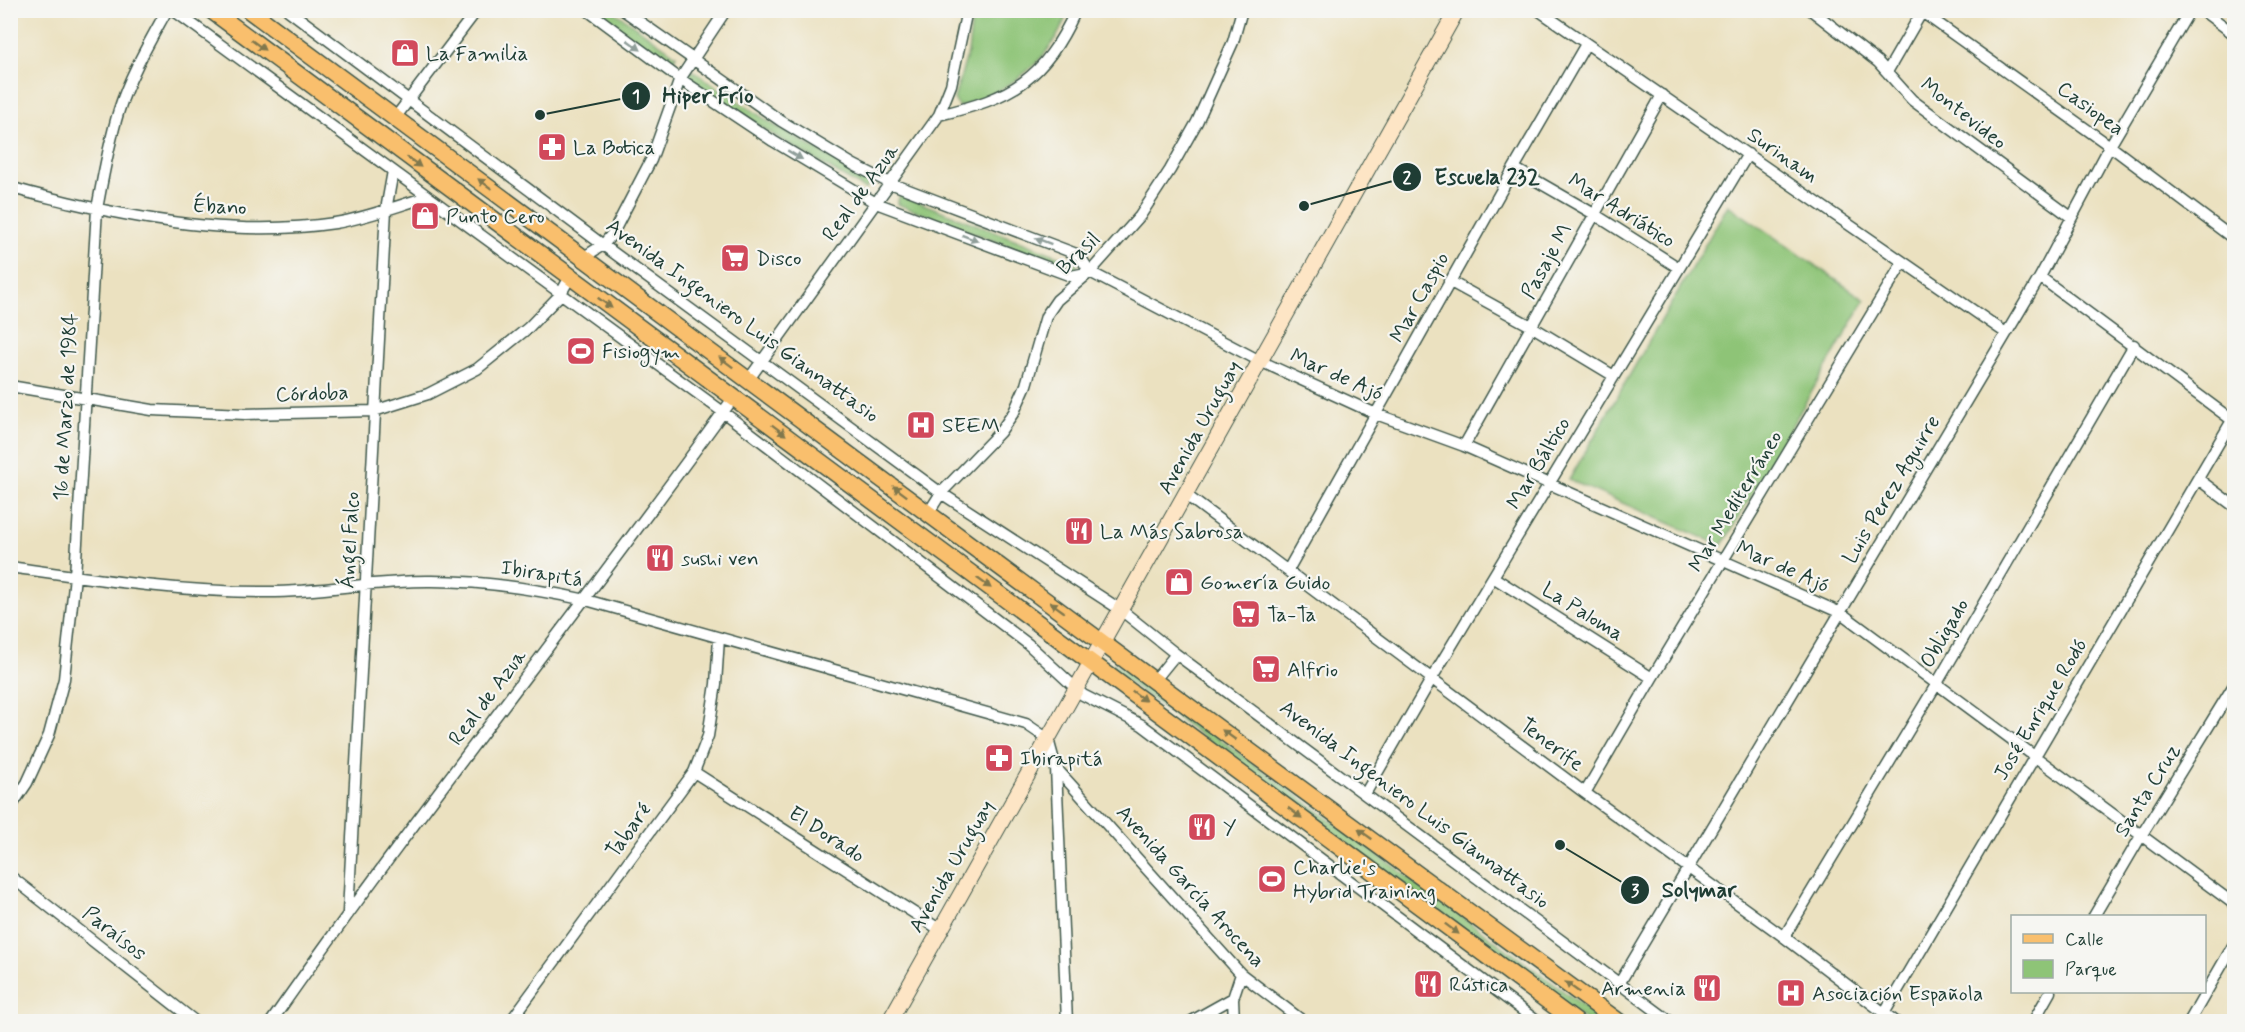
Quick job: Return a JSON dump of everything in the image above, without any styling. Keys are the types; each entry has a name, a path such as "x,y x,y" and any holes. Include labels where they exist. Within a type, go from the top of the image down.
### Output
{"main road":[{"path":"211,10 1576,1022"},
{"name":"Avenida Ingeniero Luis Giannattasio","path":"249,10 1104,641 1154,681 1619,1022"}],"street":[{"name":"16 de Marzo de 1984","path":"10,808 27,783 49,735 64,679 75,576 97,209 108,150 119,108 136,67 167,10"},
{"path":"173,10 723,412 1028,644 1083,695 1142,725 1538,1022"},
{"name":"Avenida Ingeniero Luis Giannattasio","path":"288,10 940,493 1121,610 1176,654 1671,1022"},
{"path":"395,118 477,10"},
{"path":"586,10 680,79 773,141 876,203 1071,276 1090,272 1078,255 890,183 854,165 781,121 623,10"},
{"path":"584,257 603,245 613,233 651,160 680,79 726,10"},
{"name":"Real de Azua","path":"749,379 939,115 951,85 967,10"},
{"path":"939,115 990,101 1018,87 1046,63 1063,38 1076,10"},
{"name":"Brasil","path":"929,512 940,493 1000,432 1014,412 1026,385 1046,315 1057,300 1090,272 1140,216 1175,160 1197,122 1233,42 1242,10"},
{"name":"Avenida Uruguay","path":"889,1022 939,929 1104,641 1457,10"},
{"name":"Surinam","path":"1538,10 2006,333"},
{"name":"Montevideo","path":"1811,10 1878,62 1912,100 2071,217"},
{"name":"Luis Perez Aguirre","path":"1619,984 2040,277 2110,146 2190,10"},
{"path":"2202,10 2235,34"},
{"path":"1887,72 1923,11"},
{"name":"Casiopea","path":"1923,11 2235,239"},
{"name":"Mar Caspio","path":"1288,570 1449,281 1586,44"},
{"name":"Pasaje M","path":"1464,446 1662,95"},
{"name":"Mar Báltico","path":"1365,794 1432,678 1748,154"},
{"name":"Mar Adriático","path":"1514,168 1594,214 1679,268"},
{"name":"Ángel Falco","path":"348,912 386,210 393,171"},
{"name":"Ébano","path":"10,187 97,209 176,223 252,227 297,227 337,223 427,196"},
{"name":"Mar Mediterráneo","path":"1585,793 1903,262"},
{"name":"Mar de Ajó","path":"1090,272 1260,361 1376,414 1464,446 1841,613 2235,904"},
{"name":"Córdoba","path":"10,386 152,411 234,414 374,411 428,394 477,369 528,328 560,295 570,277"},
{"path":"2040,277 2234,418"},
{"path":"1449,281 1532,326 1614,376"},
{"name":"Obligado","path":"1784,937 1936,684 2134,345"},
{"name":"Real de Azua","path":"271,1022 348,912 586,600 734,397"},
{"name":"José Enrique Rodó","path":"1881,1017 2234,418"},
{"path":"2198,479 2235,506"},
{"name":"Tenerife","path":"1186,495 1585,793 1784,937 1881,1017 1896,1022"},
{"name":"Ibirapitá","path":"10,567 190,590 266,592 431,581 546,591 586,600 1026,723 1048,739"},
{"name":"La Paloma","path":"1493,577 1652,678"},
{"name":"Tabaré","path":"510,1022 694,772 708,736 716,684 719,638"},
{"path":"1154,681 1176,654"},
{"name":"Santa Cruz","path":"2095,915 2235,685"},
{"path":"1048,739 1056,768 1067,1022"},
{"name":"Avenida García Arocena","path":"1056,768 1241,974 1304,1022"},
{"name":"El Dorado","path":"694,772 939,929"},
{"name":"Paraísos","path":"10,876 196,1022"},
{"path":"2189,1022 2235,944"},
{"path":"1234,1022 1233,998 1241,974"},
{"path":"2033,1022 2049,993"},
{"path":"1190,1022 1233,998"}],"green space":[{"path":"594,11 613,11 676,55 671,68"},
{"path":"973,11 1068,11 1051,45 1026,72 994,92 959,107 954,99 968,52"},
{"path":"692,70 774,125 870,180 866,190 772,134 687,78"},
{"path":"900,195 1076,263 1078,268 1072,270 897,204"},
{"path":"1728,205 1865,300 1722,546 1569,480"},
{"path":"1114,663 1604,1021 1587,1021 1110,668"}],"place":[{"name":"La Familia","path":"405,53"},
{"name":"Hiper Frío","path":"540,115"},
{"name":"La Botica","path":"552,147"},
{"name":"Escuela 232","path":"1304,206"},
{"name":"Punto Cero","path":"425,216"},
{"name":"Disco","path":"735,258"},
{"name":"Fisiogym","path":"581,351"},
{"name":"SEEM","path":"921,425"},
{"name":"La Más Sabrosa","path":"1079,531"},
{"name":"sushi ven","path":"660,558"},
{"name":"Gomería Guido","path":"1179,582"},
{"name":"Ta-Ta","path":"1246,614"},
{"name":"Alfrio","path":"1266,669"},
{"name":"Ibirapitá","path":"999,758"},
{"name":"Y","path":"1202,827"},
{"name":"Solymar","path":"1560,845"},
{"name":"Charlie's Hybrid Training","path":"1272,879"},
{"name":"Rústica","path":"1428,984"},
{"name":"Armenia","path":"1707,988"},
{"name":"Asociación Española","path":"1791,993"}]}
